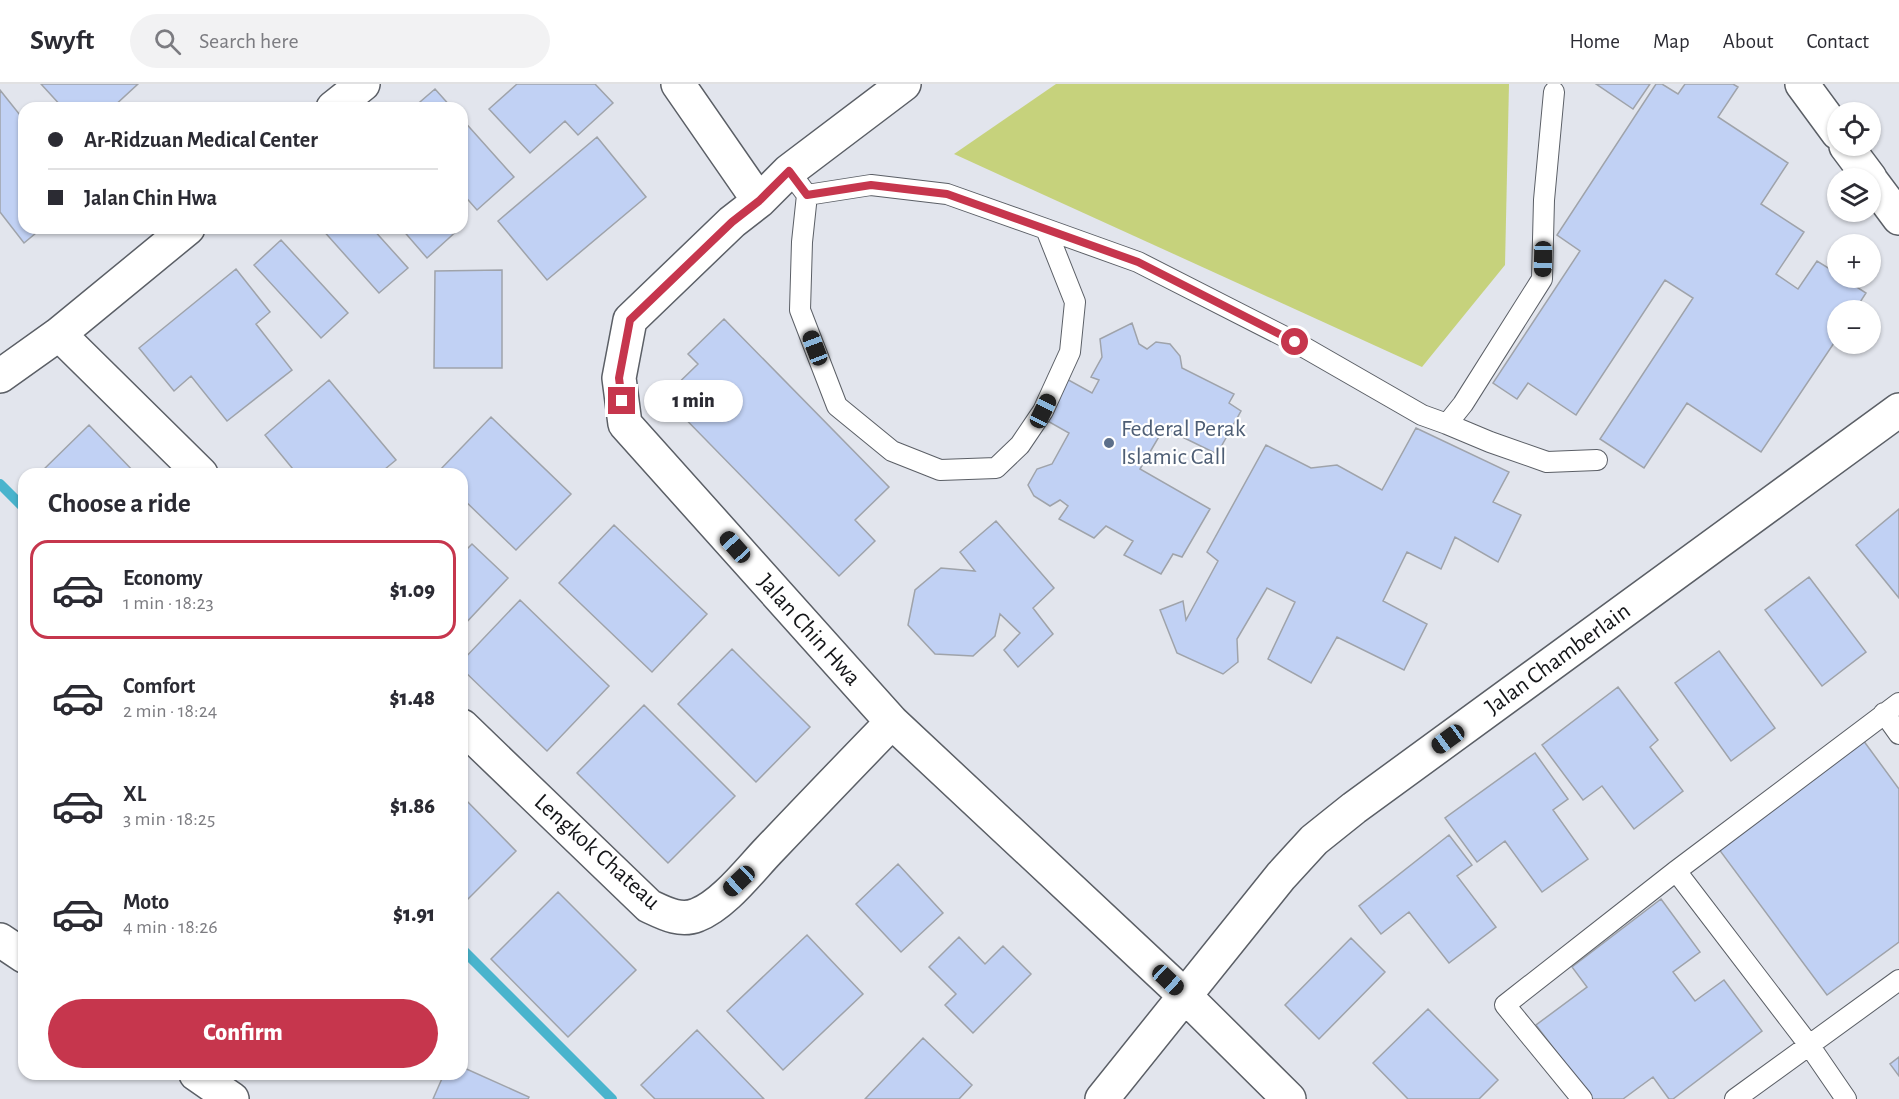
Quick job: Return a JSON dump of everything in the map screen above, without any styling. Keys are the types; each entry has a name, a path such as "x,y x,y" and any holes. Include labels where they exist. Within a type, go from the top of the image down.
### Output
{"street":[{"path":"340,102 363,84"},
{"path":"678,84 759,201"},
{"name":"Jalan Chin Hwa","path":"904,84 798,183 759,201 732,222 630,320 619,378 625,424 892,722 1185,996 1289,1099"},
{"path":"1802,84 1827,118"},
{"path":"1881,192 1897,211"},
{"path":"0,376 59,334 181,234"},
{"path":"59,334 195,468"},
{"name":"Jalan Chamberlain","path":"1102,1099 1281,876 1314,840 1363,801 1899,410"},
{"name":"Lengkok Chateau","path":"468,732 650,906 665,914 685,918 711,908 892,722"},
{"path":"0,940 18,952"},
{"path":"205,1080 232,1099"}],"lane":[{"path":"1447,423 1463,404 1542,279 1544,200 1554,92"},
{"path":"1046,229 1075,302 1071,352 1043,411 1020,445 996,468 940,470 892,451 837,406 800,310 802,242 798,183 871,185 947,194 1046,229 1138,262 1295,342 1422,416 1447,423 1490,442 1547,462 1597,460"},
{"path":"1582,1099 1505,1005 1676,871 1892,708 1899,734"},
{"path":"1676,871 1809,1045 1846,1099"},
{"path":"1735,1099 1899,980"}],"green space":[{"path":"1056,84 1509,84 1505,265 1422,367 954,154"}],"building":[{"path":"41,84 138,84 118,102 58,102"},
{"path":"517,84 595,84 613,103 578,135 565,121 530,153 489,109"},
{"path":"1596,84 1650,84 1633,109"},
{"path":"1656,84 1662,84 1678,94 1685,84 1733,84 1738,87 1718,117 1788,163 1761,204 1804,232 1776,274 1798,289 1817,261 1827,267 1827,288 1858,288 1866,293 1861,300 1827,300 1827,353 1761,452 1687,403 1644,468 1600,439 1693,298 1665,280 1576,415 1528,383 1517,399 1493,383 1580,251 1557,235"},
{"path":"435,89 447,102 420,102"},
{"path":"0,90 18,112 18,234 35,234 24,243 0,212"},
{"path":"468,126 514,177 477,210 468,200"},
{"path":"597,137 646,197 547,280 498,221"},
{"path":"326,234 377,234 408,268 379,293"},
{"path":"406,234 453,234 427,258"},
{"path":"281,240 348,313 321,338 254,265"},
{"path":"236,269 270,312 256,324 292,370 227,421 191,376 174,391 139,348"},
{"path":"502,270 502,368 434,368 435,271"},
{"path":"724,319 889,487 855,520 875,541 839,576 664,397 698,364 688,354"},
{"name":"Federal Perak Islamic Call","path":"1132,323 1139,344 1147,349 1156,342 1170,344 1180,356 1182,368 1234,394 1229,403 1241,411 1217,454 1164,428 1140,469 1210,509 1182,557 1173,554 1161,574 1124,555 1133,541 1106,526 1094,538 1059,519 1068,506 1060,500 1050,506 1034,496 1028,485 1037,469 1052,464 1069,433 1044,419 1065,378 1092,393 1099,380 1091,377 1102,357 1100,339"},
{"path":"329,380 396,460 386,468 292,468 265,435"},
{"path":"491,417 571,494 516,550 468,504 468,468 442,468"},
{"path":"89,425 130,468 45,468"},
{"path":"1416,428 1509,472 1493,502 1521,515 1498,562 1455,537 1441,569 1407,552 1383,601 1427,624 1404,670 1337,637 1311,683 1268,659 1295,602 1267,588 1237,639 1238,662 1223,674 1177,653 1160,610 1183,601 1186,620 1218,561 1207,552 1266,445 1311,468 1337,465 1382,490"},
{"path":"1899,509 1899,598 1856,545"},
{"path":"996,521 1054,588 1033,608 1053,634 1018,667 1004,650 1020,633 1000,614 995,636 973,656 935,654 908,625 915,590 941,568 975,571 960,552"},
{"path":"614,525 707,614 652,672 559,583"},
{"path":"472,544 508,578 468,621 468,548"},
{"path":"1809,577 1866,652 1822,686 1765,610"},
{"path":"520,600 609,686 547,751 468,675 468,655"},
{"path":"732,649 810,727 756,782 678,704"},
{"path":"1719,651 1775,728 1731,761 1675,683"},
{"path":"1618,687 1658,740 1650,747 1683,791 1634,829 1602,786 1583,800 1542,745"},
{"path":"644,705 735,796 668,863 577,773"},
{"path":"1863,740 1899,789 1899,942 1827,995 1718,848"},
{"path":"1535,753 1568,799 1553,810 1588,859 1542,892 1505,841 1477,862 1445,818"},
{"path":"468,802 516,851 468,899"},
{"path":"1449,835 1472,865 1457,876 1496,927 1449,963 1409,912 1381,934 1359,906"},
{"path":"898,864 943,913 901,952 856,904"},
{"path":"558,892 636,970 568,1037 491,959"},
{"path":"1661,899 1700,952 1673,972 1695,1001 1724,980 1762,1031 1673,1099 1669,1099 1653,1077 1623,1099 1592,1099 1536,1025 1587,987 1572,967"},
{"path":"807,935 863,994 783,1070 727,1011"},
{"path":"959,937 985,964 1003,946 1031,974 973,1033 945,1005 956,994 929,967"},
{"path":"1351,938 1385,972 1319,1039 1285,1005"},
{"path":"1428,1009 1498,1080 1479,1099 1408,1099 1373,1063"},
{"path":"697,1030 764,1099 655,1099 641,1085"},
{"path":"923,1038 972,1085 959,1099 865,1099"},
{"path":"1899,1057 1899,1076 1890,1064"},
{"path":"468,1070 529,1097 528,1099 433,1099 441,1080 468,1080"}],"waterway":[{"path":"0,484 18,502"},
{"path":"468,955 612,1099"}],"place":[{"name":"Federal Perak Islamic Call","path":"1109,443"}],"route":[{"path":"622,401 619,378 630,320 789,171 807,195 871,185 947,194 1138,262 1295,342"}]}
